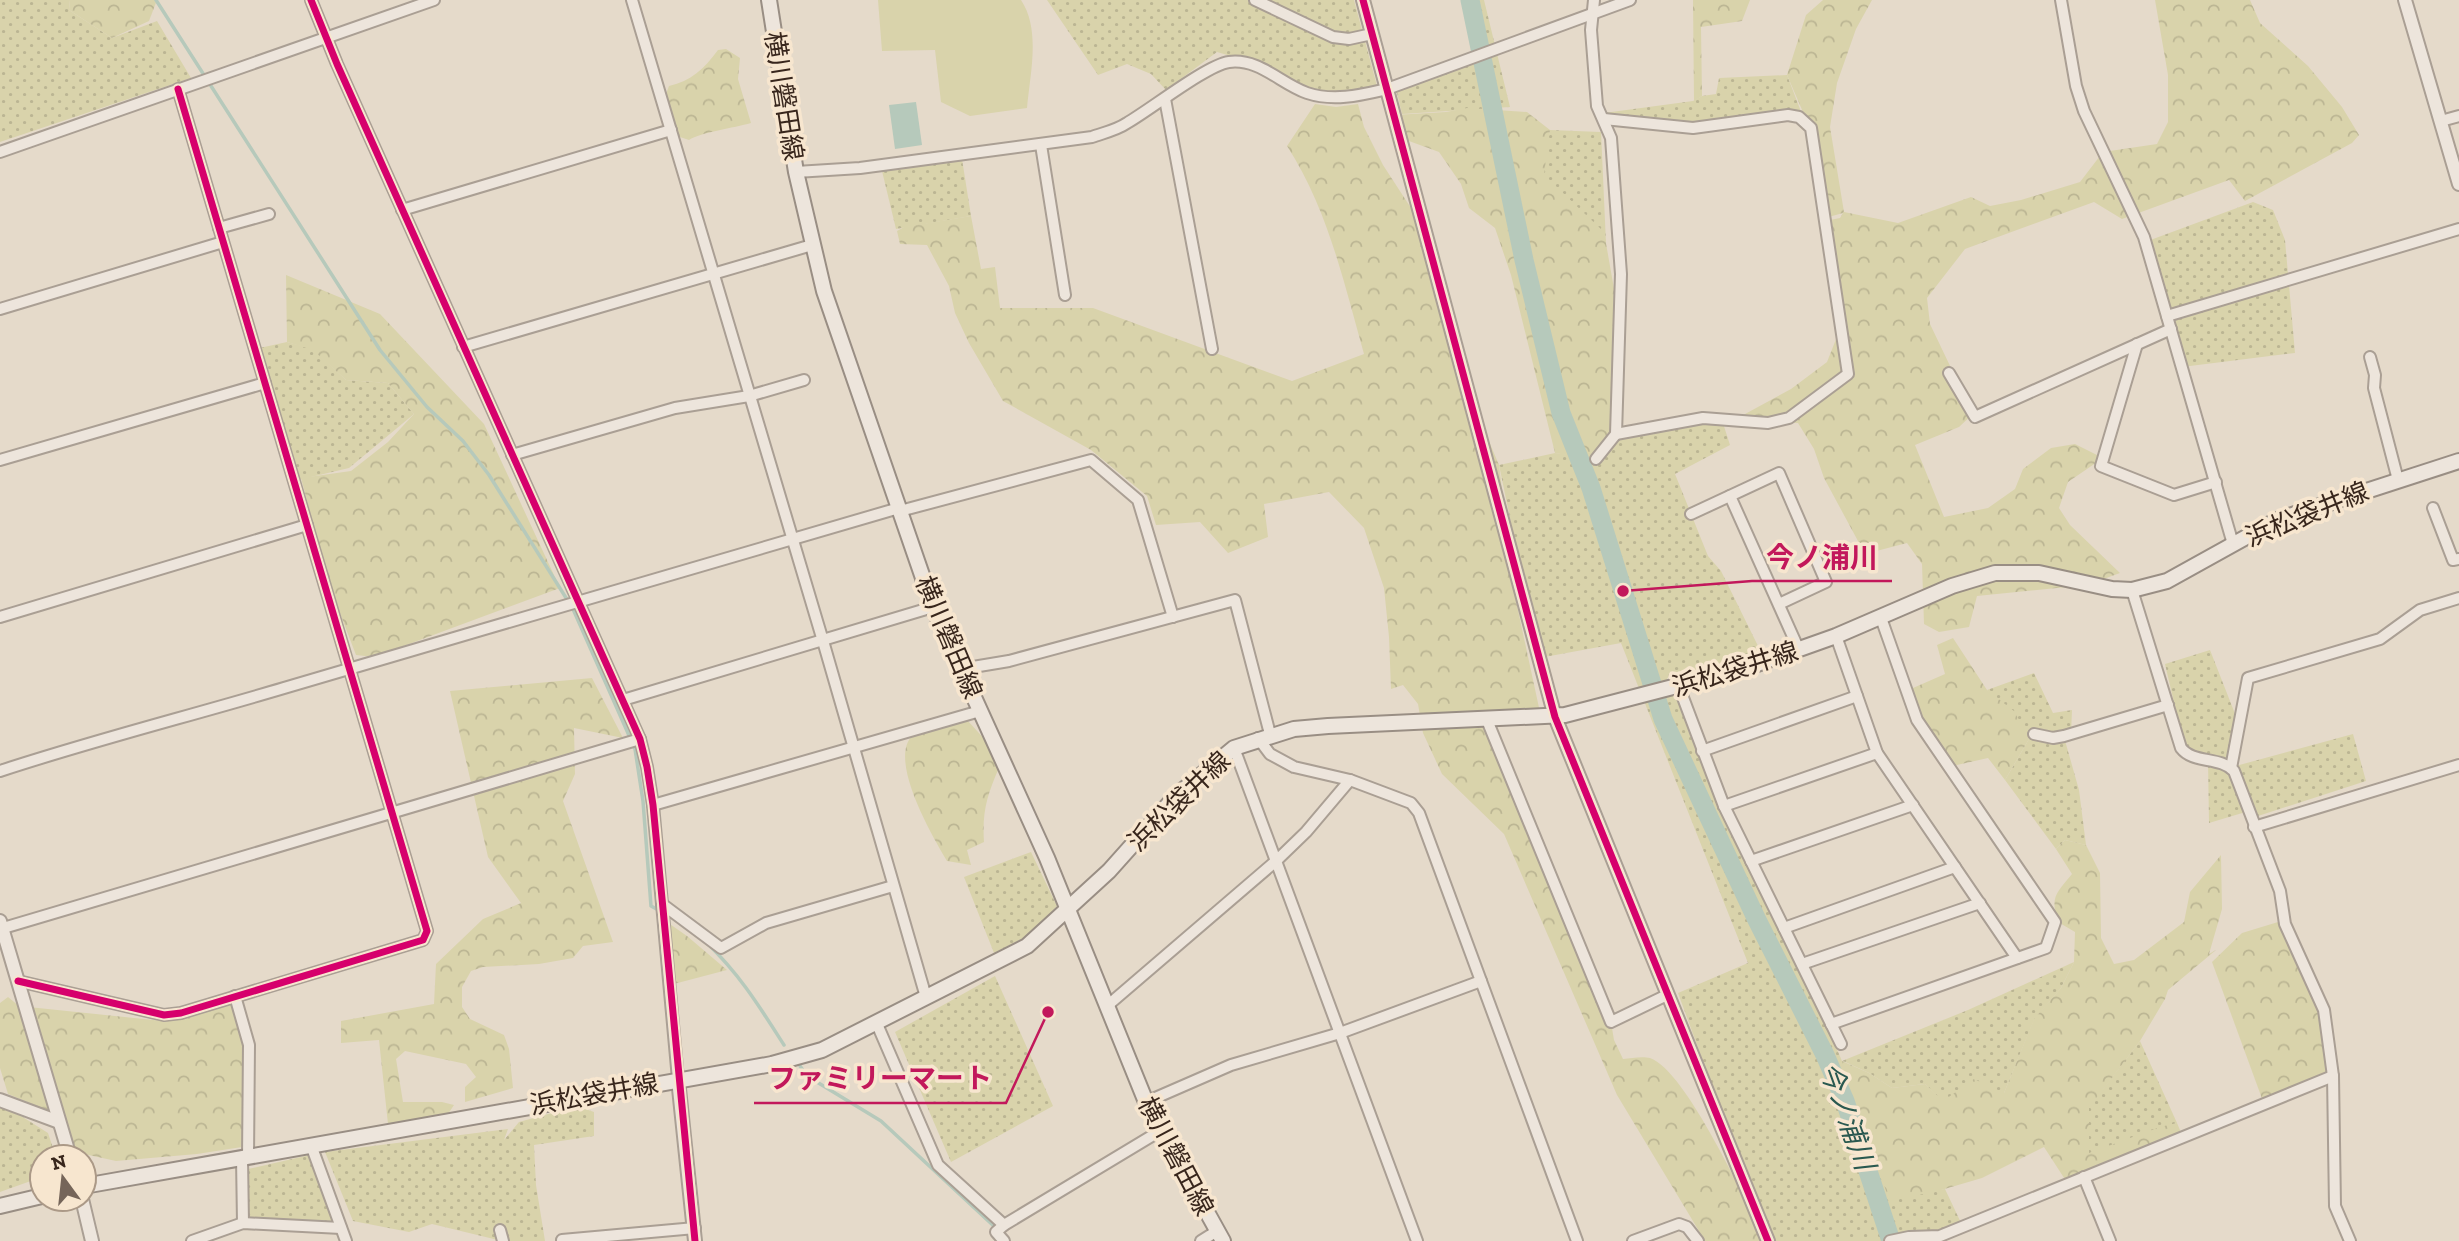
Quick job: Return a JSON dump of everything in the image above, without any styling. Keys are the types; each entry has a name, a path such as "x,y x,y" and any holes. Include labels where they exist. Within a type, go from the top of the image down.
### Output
{"main road":[{"name":"横川磐田線","path":"769,0 796,172 824,291 933,607 1020,796 1146,1102 1220,1236"},
{"name":"浜松袋井線","path":"98,1183 772,1063 822,1050 1027,946 1110,871 1176,796 1205,769 1234,748 1264,736 1297,728 1555,717 1746,668 1836,636 1952,586 1995,573 2039,573 2087,585 2132,590 2167,581 2277,520 2459,460"},
{"path":"0,1206 28,1199"}],"street":[{"path":"311,0 402,210 640,739 647,767 695,1235 562,1240"},
{"path":"0,152 434,0"},
{"path":"632,0 926,997"},
{"path":"1255,0 1333,37 1349,39 1372,34"},
{"path":"1363,0 1555,717 1768,1241"},
{"path":"1594,0 1591,30 1597,106 1611,138 1621,274 1616,433 1596,458"},
{"path":"796,172 860,168 1092,136 1119,127 1209,70 1228,62 1249,63 1309,94 1330,98 1350,97 1387,89 1630,0"},
{"path":"2061,0 2076,86 2084,111 2144,237 2233,544"},
{"path":"2405,0 2441,121 2456,161 2459,184"},
{"path":"18,981 164,1016 424,940 427,931 178,89"},
{"path":"1165,99 1212,349"},
{"path":"1604,119 1693,128 1788,115 1800,117 1811,128 1848,374 1789,418 1768,423 1703,418 1616,433"},
{"path":"2441,121 2459,116"},
{"path":"402,210 671,130"},
{"path":"1041,145 1065,295"},
{"path":"219,228 269,214"},
{"path":"2167,316 2459,229"},
{"path":"0,309 223,242"},
{"path":"463,347 812,245"},
{"path":"1949,373 1975,417 2171,329"},
{"path":"2137,344 2101,466 2174,495 2216,482"},
{"path":"2370,357 2375,375 2374,388 2398,480"},
{"path":"512,456 675,408 749,396 804,380"},
{"path":"0,460 265,383"},
{"path":"0,771 108,737 191,716 792,538 1091,460 1138,500 1172,617"},
{"path":"1690,514 1779,473 1826,582 1779,604"},
{"path":"1730,496 1798,650"},
{"path":"2433,508 2453,560 2459,559"},
{"path":"0,617 307,525"},
{"path":"2132,590 2181,748 2186,754 2231,768"},
{"path":"2350,1241 2335,1206 2333,1076 2324,1010 2284,924 2280,891 2231,768 2248,678 2380,639 2420,610 2459,598"},
{"path":"961,669 1009,661 1235,600 1270,754 1294,767 1350,780 1411,803 1419,813 1577,1241"},
{"path":"623,701 933,607"},
{"path":"1831,1024 2046,948 2055,922 1917,720 1881,618"},
{"path":"1836,636 1877,753 2017,958"},
{"path":"1679,687 1724,806 1841,1044"},
{"path":"1702,751 1857,696"},
{"path":"2034,734 2064,736 2168,705"},
{"path":"653,805 980,711"},
{"path":"1487,720 1611,1022 1667,995"},
{"path":"66,1143 1,926 640,739"},
{"path":"1234,748 1418,1241"},
{"path":"1724,806 1877,753"},
{"path":"2254,827 2459,765"},
{"path":"1107,1006 1276,860 1306,832 1350,780"},
{"path":"1751,861 1913,806"},
{"path":"1784,928 1955,867"},
{"path":"662,904 721,948 766,923 894,886"},
{"path":"1802,964 1980,903"},
{"path":"1146,1102 1231,1065 1340,1033 1481,981"},
{"path":"235,996 249,1045 243,1223"},
{"path":"877,1024 938,1165 1001,1227 1004,1241"},
{"path":"1890,1241 1909,1237 1942,1238 2333,1076"},
{"path":"0,1100 59,1122"},
{"path":"1001,1227 1160,1131"},
{"path":"311,1145 346,1241"},
{"path":"2084,1177 2110,1241"},
{"path":"85,1213 92,1241"},
{"path":"192,1241 243,1223 341,1228"},
{"path":"1633,1241 1679,1224 1687,1227 1699,1241"},
{"path":"1201,1241 1220,1236"}],"green space":[{"path":"0,0 70,0 69,10 112,38 157,21 191,78 0,142"},
{"path":"70,0 157,0 149,21 112,38 69,10"},
{"path":"878,0 1021,0 1031,25 1033,52 1027,108 970,116 941,102 935,50 882,51"},
{"path":"1047,0 1354,0 1377,86 1318,95 1275,69 1217,52 1166,90 1151,74 1127,64 1098,75"},
{"path":"1466,0 1484,0 1510,107 1402,114 1396,89 1484,61"},
{"path":"1693,0 1750,0 1742,21 1701,27 1702,96 1694,101"},
{"path":"1823,0 1872,0 1856,29 1837,83 1830,127 1844,212 1898,223 1971,197 1990,206 2021,200 2080,182 2103,152 2157,144 2168,122 2168,75 2155,0 2250,0 2260,23 2308,66 2342,107 2359,135 2352,143 2245,201 2229,180 2122,219 2094,202 1965,249 1927,298 1930,324 1973,414 1959,427 1915,445 1944,517 1988,508 2015,489 2023,469 2051,448 2075,444 2103,458 2068,482 2059,508 2070,525 2120,573 2087,585 1977,596 1969,627 1939,632 1924,624 1922,564 1907,543 1865,554 1824,478 1814,449 1798,423 1734,420 1791,389 1827,362 1844,319 1825,221 1840,218 1843,213 1825,218 1812,133 1787,75 1806,15"},
{"path":"726,49 740,58 738,79 751,123 709,132 689,140 680,137 676,133 666,94 669,86 690,77 718,50"},
{"path":"1787,75 1805,122 1799,117 1687,128 1604,113 1693,101 1702,96 1716,94 1719,78"},
{"path":"1315,104 1336,107 1358,104 1364,127 1383,165 1424,228 1469,394 1499,465 1516,601 1541,717 1487,720 1611,1022 1614,1040 1623,1059 1650,1058 1665,1068 1681,1086 1714,1140 1765,1241 1705,1241 1617,1095 1504,834 1442,774 1423,733 1418,704 1403,685 1391,689 1384,588 1364,528 1329,492 1264,504 1268,537 1228,553 1200,522 1156,525 1147,496 1091,450 1003,401 969,343 955,313 949,286 927,245 900,244 897,231 904,227 971,216 981,269 995,267 1000,308 1093,308 1292,381 1364,354 1324,221 1314,195 1287,146"},
{"path":"1467,108 1527,112 1550,130 1544,175 1604,232 1619,317 1616,427 1590,459 1555,453 1511,275 1495,228 1469,208 1461,184 1439,152 1409,141 1394,115"},
{"path":"1550,130 1601,132 1606,243 1541,175"},
{"path":"962,159 971,216 896,229 882,171"},
{"path":"2253,202 2273,210 2285,240 2295,353 2182,367 2145,242"},
{"path":"286,275 380,314 484,424 560,588 374,657 356,655 330,587 301,478 351,471 388,442 414,414 388,383 346,380 313,350 287,342"},
{"path":"287,342 313,349 346,380 388,383 414,414 349,468 294,481 255,349"},
{"path":"1722,420 1730,445 1675,474 1708,556 1721,571 1761,652 1667,678 1792,944 1842,1061 1968,1010 2074,962 2061,988 2034,1020 2004,1093 1943,1102 1925,1084 1892,1088 1843,1061 1889,1198 1945,1189 1963,1227 1890,1241 1769,1241 1678,993 1748,963 1621,643 1539,658 1499,465 1555,453 1596,458 1616,434"},
{"path":"1953,638 1987,690 2014,711 2029,739 2005,780 1988,758 1948,767 1913,710 1913,688 1945,674 1937,645"},
{"path":"2210,650 2239,724 2232,767 2353,734 2366,781 2258,816 2249,811 2209,823 2208,760 2186,754 2165,664"},
{"path":"2034,673 2053,713 2072,710 2071,734 2064,737 2079,790 2086,845 2065,840 2056,849 2005,780 2029,739 1987,690"},
{"path":"592,678 623,738 574,728 575,774 563,801 613,942 583,946 573,958 539,964 483,967 471,971 462,987 462,1007 470,1019 504,1035 509,1049 513,1088 465,1102 465,1087 476,1077 466,1064 405,1051 396,1059 403,1102 442,1102 454,1105 448,1114 388,1124 379,1040 341,1043 341,1021 434,1004 436,964 483,919 521,903 488,857 450,691"},
{"path":"968,721 988,743 999,768 986,804 984,842 967,850 971,865 947,861 915,799 905,763 906,748 918,731 938,724"},
{"path":"2065,840 2086,845 2100,873 2101,938 2114,964 2134,960 2184,922 2190,892 2221,855 2222,909 2209,954 2216,950 2168,990 2140,1041 2089,1108 2089,1153 2177,1123 2183,1137 2068,1184 2044,1147 1982,1178 1931,1193 1889,1199 1842,1061 1869,1073 1892,1088 1925,1084 1943,1101 1974,1079 2004,1093 2034,1019 2061,988 2074,962 2075,932 2058,922 2055,906 2058,891 2072,874 2056,849"},
{"path":"1031,852 1057,906 1031,934 994,953 964,877"},
{"path":"664,920 687,936 727,970 670,985"},
{"path":"2278,922 2324,1010 2333,1076 2264,1104 2212,962 2242,933"},
{"path":"995,976 1053,1106 951,1162 895,1032"},
{"path":"8,997 19,1006 163,1021 235,1003 247,1050 242,1147 116,1161 98,1157 98,1143 62,1143 44,1109 8,1094 0,1068 0,1003"},
{"path":"2140,1041 2177,1123 2089,1154 2089,1107"},
{"path":"577,1106 594,1112 594,1136 534,1145 536,1185 545,1241 502,1241 432,1224 409,1232 353,1221 325,1152 508,1129 504,1140 519,1122"},
{"path":"0,1108 18,1114 48,1133 51,1143 28,1143 28,1182 0,1192"},
{"path":"314,1154 339,1221 243,1223 248,1169"}],"shaded area":[{"path":"916,102 922,145 895,149 889,105"}],"waterway":[{"path":"156,0 380,350 427,407 463,441 489,475 573,609 635,749 643,801 651,906 673,918"},
{"name":"今ノ浦川","path":"1470,0 1524,260 1561,413 1591,488 1663,719 1756,918 1825,1055 1845,1101 1891,1241"},
{"path":"707,943 740,979 784,1045"},
{"path":"800,1066 807,1076 881,1121 997,1229"}],"cycle path":[{"path":"311,0 337,64 640,739 653,805 695,1241"},
{"path":"1363,0 1555,717 1768,1241"},
{"path":"18,981 164,1015 181,1013 423,940 427,931 178,89"}],"place":[{"name":"今ノ浦川","path":"1623,591"},
{"name":"ファミリーマート","path":"1048,1012"}]}
